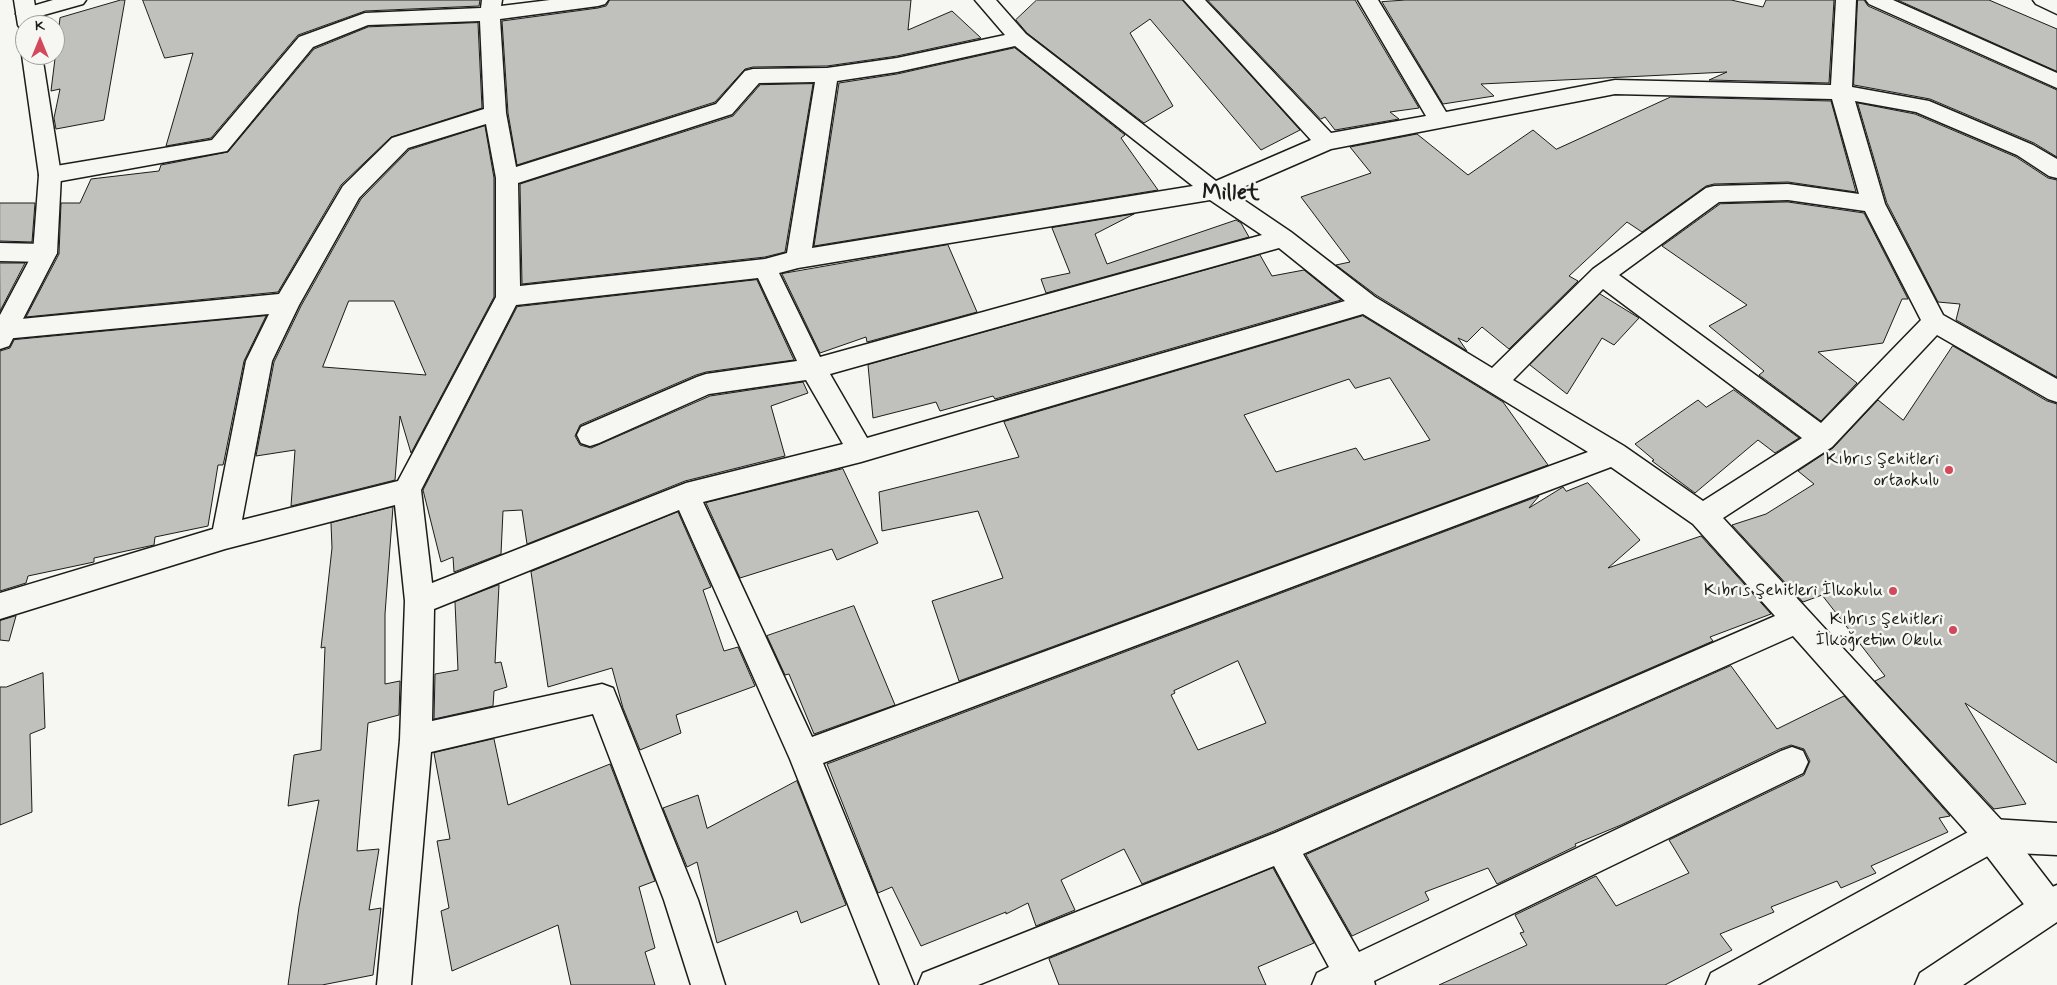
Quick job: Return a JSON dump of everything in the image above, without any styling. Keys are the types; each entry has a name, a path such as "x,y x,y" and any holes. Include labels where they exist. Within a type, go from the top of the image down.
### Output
{"street":[{"path":"26,13 76,0"},
{"path":"50,175 219,146 306,42 366,9 491,7 598,0"},
{"path":"986,0 1019,39 1214,192 1283,238 1366,304 1614,454 1703,516 1992,835 2052,905 1932,985"},
{"path":"1194,0 1326,142"},
{"path":"1368,0 1439,119"},
{"path":"1846,0 1841,92 1873,204 1934,322 2057,392"},
{"path":"1876,0 2057,81"},
{"path":"2043,0 2057,8"},
{"path":"394,985 416,740 420,601 407,490 508,296 507,178 495,113 491,7"},
{"path":"507,178 724,109 753,76 827,76 897,65 1019,39"},
{"path":"2,334 45,253 50,175 34,65"},
{"path":"798,259 827,76"},
{"path":"508,296 765,268 798,259 1214,192 1326,142 1615,87 1841,92 1921,106 2025,150 2057,170"},
{"path":"225,537 258,361 287,303 351,192 400,143 495,113"},
{"path":"1495,381 1602,275 1714,194 1788,192 1873,204"},
{"path":"590,434 706,384 813,369 1283,238"},
{"path":"0,252 45,253"},
{"path":"765,268 813,369 861,450"},
{"path":"1602,275 1823,439"},
{"path":"2,334 287,303"},
{"path":"420,601 686,495 861,450 1366,304"},
{"path":"1703,516 1823,439 1934,322"},
{"path":"804,755 1614,454"},
{"path":"0,606 225,537 407,490"},
{"path":"686,495 804,755 897,985"},
{"path":"935,985 1282,847 1797,620"},
{"path":"416,740 602,698 680,900 708,985"},
{"path":"1282,847 1346,981 1792,762"},
{"path":"1723,985 1992,835 2057,839"}],"building":[{"path":"125,0 104,120 56,129 54,118 60,89 51,91 54,65 65,65 65,17"},
{"path":"143,0 480,0 479,6 365,11 298,35 211,138 166,146 193,53 165,58"},
{"path":"610,0 911,0 908,30 952,11 981,38 897,56 827,66 753,67 745,69 715,102 517,165 508,113 502,21 598,8 606,6"},
{"path":"1037,0 1182,0 1300,130 1261,150 1150,19 1130,33 1173,106 1144,123 1027,33 1016,20"},
{"path":"1208,0 1355,0 1419,108 1390,112 1399,119 1335,130 1325,117 1321,119"},
{"path":"1406,0 1731,0 1763,7 1766,0 1834,0 1829,83 1709,80 1727,72 1481,84 1494,96 1443,104 1382,2"},
{"path":"1858,0 1864,0 1868,6 2057,90 2057,157 2034,143 1930,99 1854,85"},
{"path":"1898,0 1989,0 2057,29 2057,71"},
{"path":"478,23 482,108 391,137 341,185 278,292 26,317 59,254 61,203 80,203 91,179 159,171 161,165 228,152 314,49 368,27"},
{"path":"1015,48 1125,135 1121,138 1158,190 814,246 839,83 897,74"},
{"path":"813,84 785,252 765,257 522,284 520,184 733,116 760,85"},
{"path":"1671,97 1831,101 1856,192 1788,182 1714,184 1706,186 1642,232 1627,222 1569,276 1578,281 1509,349 1482,327 1467,342 1458,338 1467,351 1376,295 1336,265 1350,262 1301,197 1371,173 1350,147 1417,134 1468,175 1533,130 1556,149"},
{"path":"1858,103 1915,114 2016,157 2048,178 2057,180 2057,377 1956,320 1960,304 1938,302 1887,203"},
{"path":"485,126 494,178 494,297 411,453 400,416 395,480 291,506 295,450 256,456 274,362 301,306 361,199 409,150","holes":["349,301 394,301 426,375 323,367"]},
{"path":"1788,202 1864,213 1908,299 1902,299 1883,343 1818,352 1857,383 1821,421 1759,375 1764,371 1709,326 1747,305 1662,246 1720,204"},
{"path":"0,203 35,203 32,242 0,241"},
{"path":"1134,214 1095,234 1107,264 1236,220 1241,223 1249,237 1046,293 1041,279 1070,273 1052,228"},
{"path":"948,245 977,312 867,342 866,337 820,353 782,274"},
{"path":"1260,255 1272,276 1304,270 1341,300 995,399 993,396 940,411 936,402 873,418 868,365"},
{"path":"0,263 25,263 0,311"},
{"path":"757,280 794,360 696,375 580,425 575,436 580,445 591,448 710,396 803,382 808,393 771,406 785,456 685,481 527,544 522,510 503,511 501,554 454,572 453,557 441,562 423,490 517,307"},
{"path":"1600,294 1639,318 1614,345 1602,338 1567,394 1530,365"},
{"path":"266,316 244,361 223,465 218,465 208,526 155,537 154,545 94,558 94,562 28,576 26,583 0,591 0,351 10,348 14,340"},
{"path":"1363,316 1503,402 1548,465 959,681 932,601 1003,578 978,511 882,531 879,492 1019,457 1004,422","holes":["1390,378 1430,440 1364,460 1356,448 1276,472 1244,415 1349,379 1355,388"]},
{"name":"Kıbrıs Şehitleri İlköğretim Okulu","path":"1953,346 2047,401 2057,404 2057,763 1965,703 2026,804 1994,809 1875,681 1885,676 1822,595 1803,602 1732,525 1766,514 1814,484 1798,471 1833,448 1878,400 1903,420"},
{"path":"1734,390 1799,438 1775,453 1758,440 1695,493 1652,461 1654,460 1635,444 1698,400 1706,407"},
{"path":"843,469 878,543 837,560 832,549 740,578 706,503"},
{"path":"1588,483 1640,540 1608,568 1701,536 1771,614 1710,637 1713,641 1274,831 1142,884 1124,849 1061,880 1075,910 1036,926 1028,903 1006,914 1006,912 921,946 892,887 878,893 827,764 1539,496 1529,508 1563,487 1566,491","holes":["1238,661 1266,723 1198,750 1171,695 1175,693 1174,691"]},
{"path":"393,507 385,614 385,684 400,681 399,715 368,723 357,851 379,849 369,910 381,908 373,975 322,985 288,985 299,907 319,800 288,806 294,755 321,750 325,647 321,648 332,548 331,523"},
{"path":"678,512 711,587 703,590 724,651 738,647 755,686 676,715 681,733 640,750 623,708 612,668 548,687 531,572"},
{"path":"499,585 495,663 501,662 507,687 494,691 493,706 434,719 435,674 458,670 455,602"},
{"path":"854,606 895,705 814,734 789,674 785,675 767,636"},
{"path":"16,616 9,641 0,640 0,621"},
{"path":"1731,666 1777,729 1844,696 1950,816 1939,818 1948,832 1871,866 1876,873 1841,888 1837,881 1771,907 1774,912 1720,934 1732,950 1665,985 1439,985 1527,945 1520,933 1524,932 1515,915 1596,876 1616,906 1689,873 1669,840 1804,775 1810,761 1804,749 1791,745 1621,825 1575,844 1576,846 1497,884 1488,868 1425,892 1429,900 1352,936 1306,855"},
{"path":"43,673 45,728 30,734 32,812 0,825 0,687 6,687"},
{"path":"494,739 508,805 610,764 655,881 639,887 655,948 645,952 655,985 571,985 558,925 452,971 441,911 449,908 437,841 450,839 434,753"},
{"path":"797,781 846,905 801,923 797,911 717,943 697,862 687,867 663,808 698,795 707,828"},
{"path":"1273,868 1314,943 1258,967 1266,985 1059,985 1049,959"}],"place":[{"name":"Kıbrıs Şehitleri ortaokulu","path":"1949,470"},
{"name":"Kıbrıs Şehitleri İlkokulu","path":"1893,591"},
{"name":"Kıbrıs Şehitleri İlköğretim Okulu","path":"1953,630"}],"district":[{"name":"Millet","path":"1231,194"}]}
